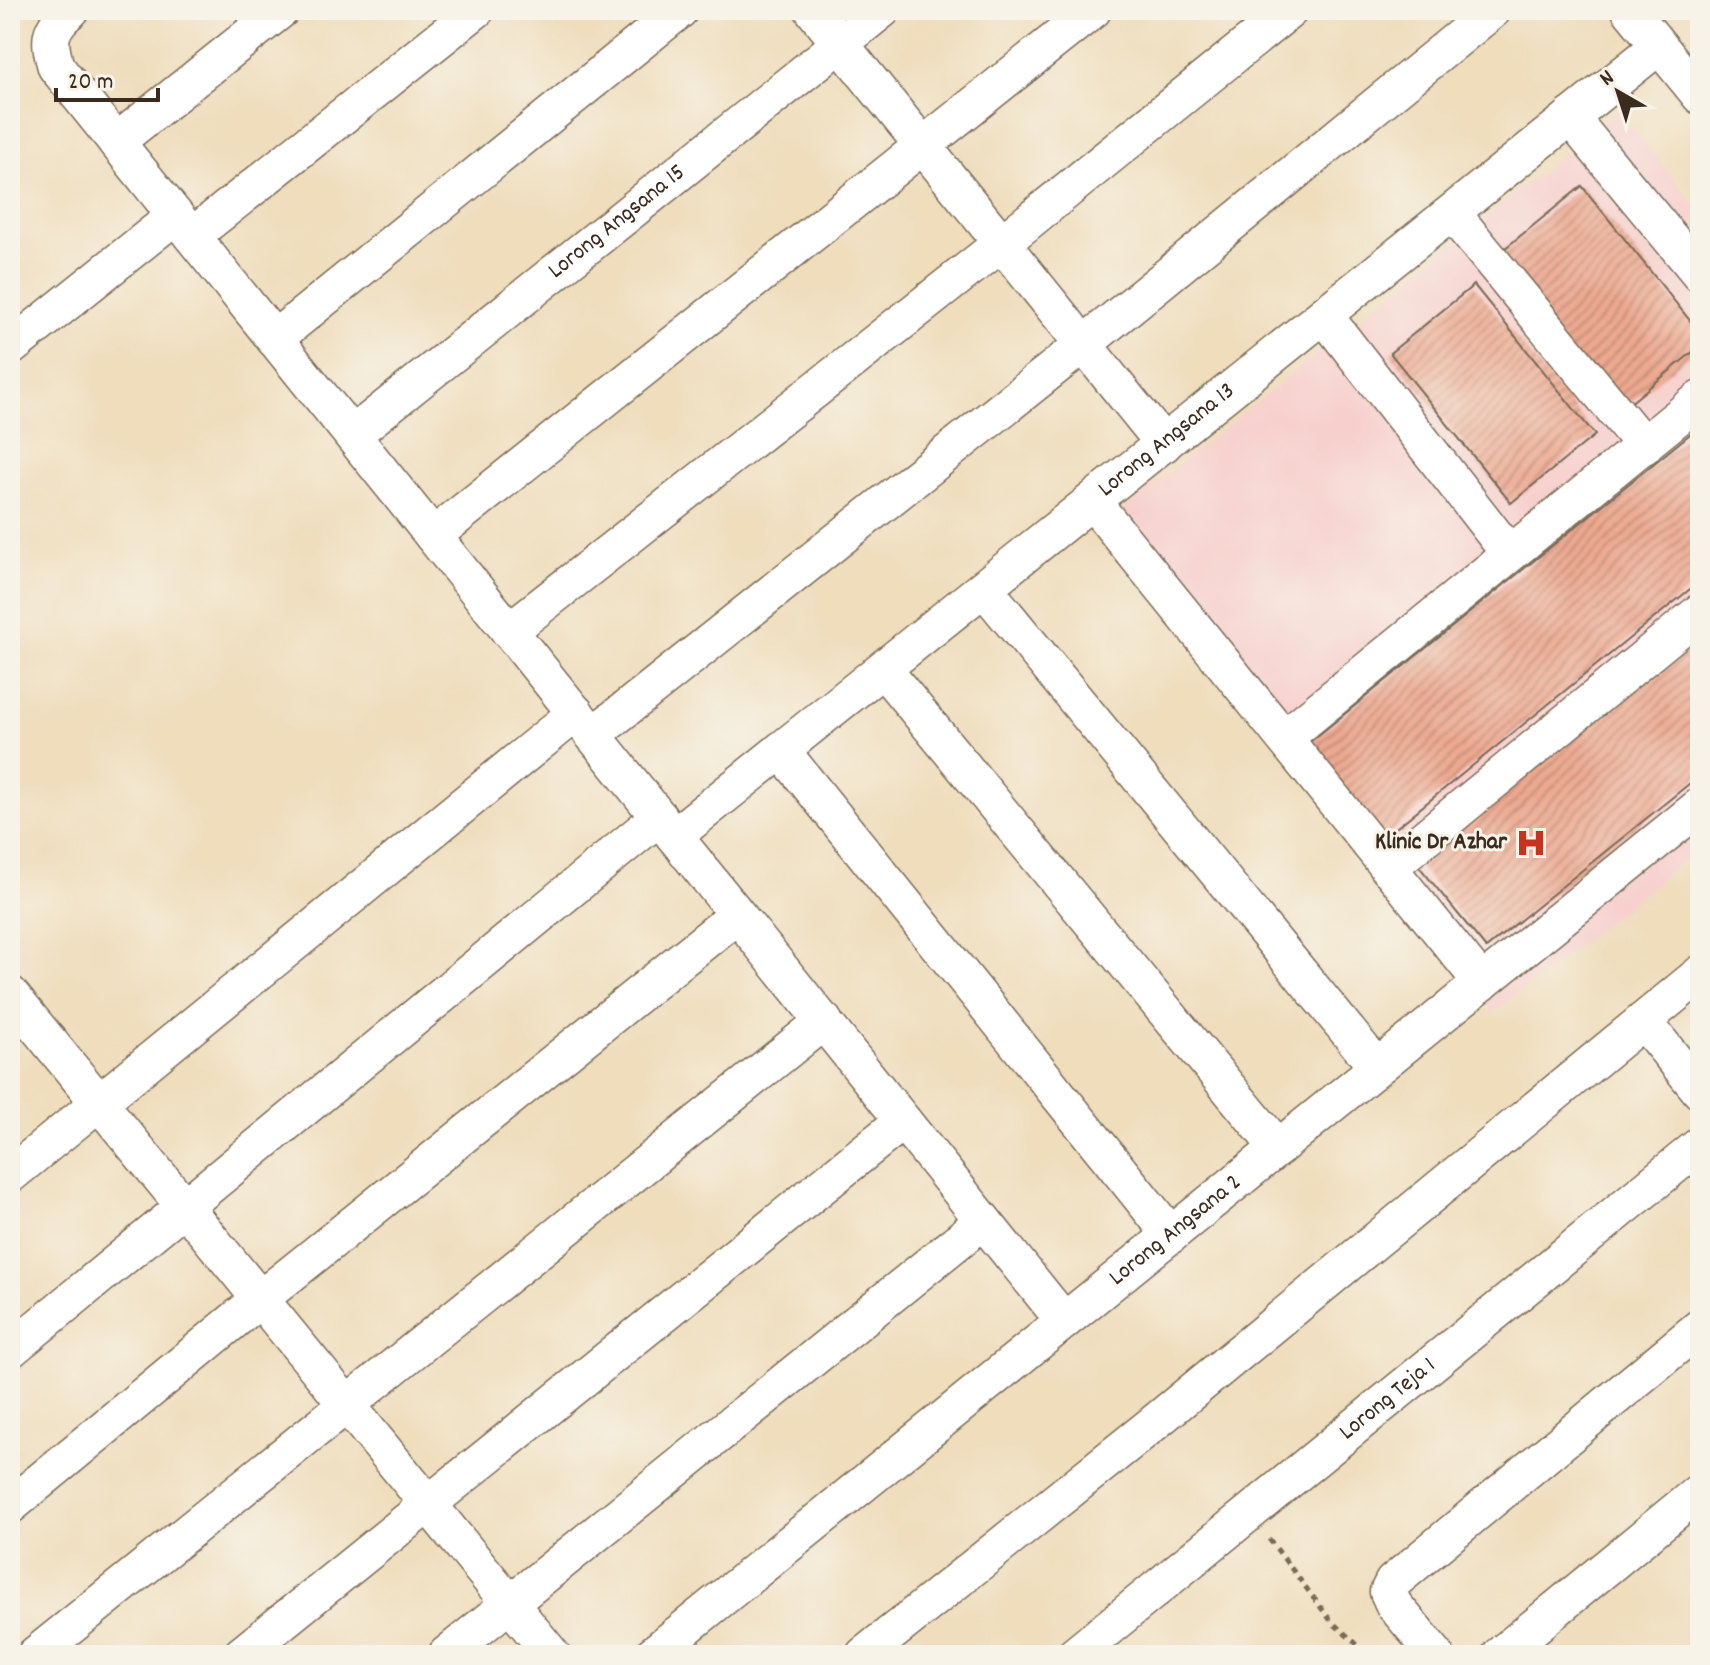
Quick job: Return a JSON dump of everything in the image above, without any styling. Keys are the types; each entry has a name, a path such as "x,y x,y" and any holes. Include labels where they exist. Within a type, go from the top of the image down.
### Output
{"street":[{"path":"71,10 58,21 49,43 56,67 1064,1321"},
{"path":"116,142 281,10"},
{"path":"10,348 184,226 476,10"},
{"path":"274,339 680,10"},
{"path":"813,10 1164,444"},
{"name":"Lorong Angsana 15","path":"352,435 882,10"},
{"path":"433,536 1093,10"},
{"path":"509,631 1002,243 1290,10"},
{"path":"10,1175 99,1102 584,724 1084,344 1493,10"},
{"path":"1630,10 1700,96"},
{"name":"Lorong Angsana 13","path":"10,1350 666,826 781,750 1659,46"},
{"path":"1570,117 1700,274"},
{"path":"1452,213 1644,446"},
{"path":"1324,315 1509,553"},
{"path":"1284,738 1700,399"},
{"path":"1092,501 1482,983"},
{"path":"984,588 1377,1067"},
{"path":"1388,868 1700,612"},
{"path":"883,669 1278,1148"},
{"path":"781,750 1171,1235"},
{"name":"Lorong Angsana 2","path":"652,1655 1700,806"},
{"path":"10,1506 260,1299 737,915"},
{"path":"864,1655 1149,1427 1700,974"},
{"path":"11,999 552,1655"},
{"path":"35,1655 824,1021"},
{"path":"1643,1021 1700,1091"},
{"path":"241,1655 903,1121"},
{"name":"Lorong Teja 1","path":"1075,1655 1700,1145"},
{"path":"446,1655 983,1221"},
{"path":"1436,1655 1394,1605 1388,1592 1393,1582 1700,1327"},
{"path":"1500,1655 1700,1491"}],"path":[{"path":"1249,1513 1332,1622 1369,1655"}],"shaded area":[{"path":"1618,110 1700,211 1700,847 1493,1014 1480,993 1100,528"}],"building":[{"path":"1582,186 1700,333 1700,346 1618,413 1493,258"},
{"path":"1474,285 1595,435 1511,503 1390,353"},
{"path":"1700,426 1700,581 1381,840 1305,746"},
{"path":"1700,635 1700,775 1486,948 1417,864"}],"place":[{"name":"Klinic Dr Azhar","path":"1531,843"}]}
